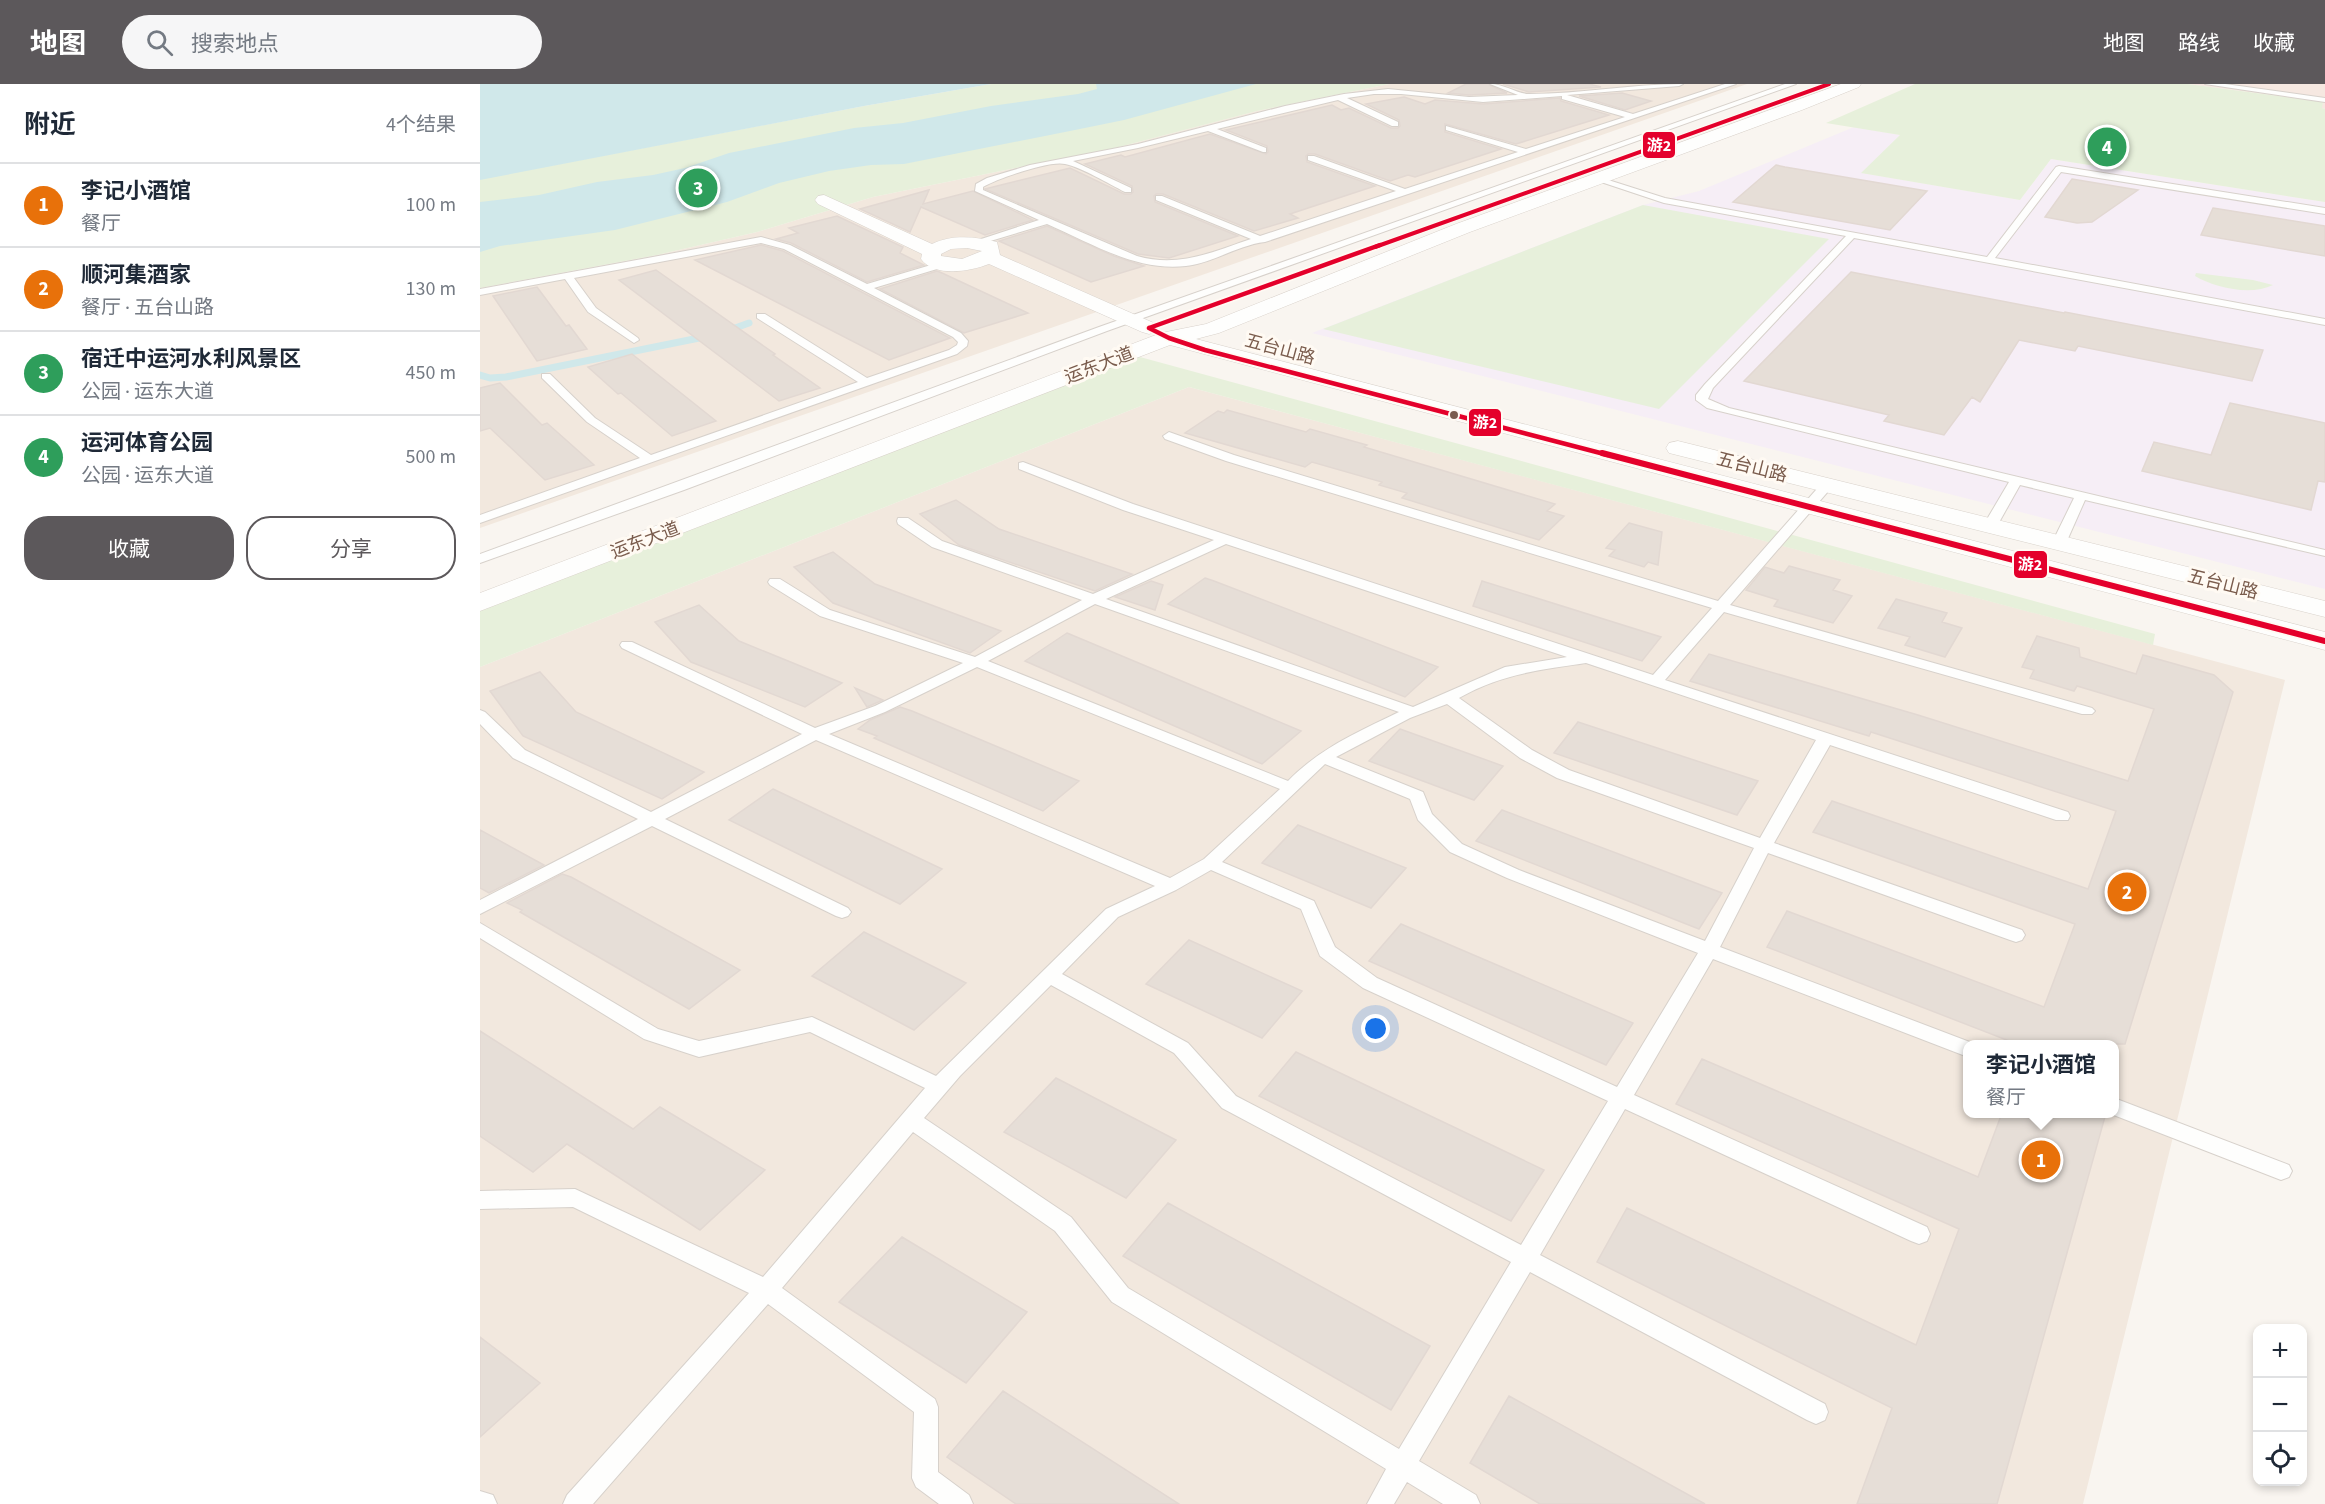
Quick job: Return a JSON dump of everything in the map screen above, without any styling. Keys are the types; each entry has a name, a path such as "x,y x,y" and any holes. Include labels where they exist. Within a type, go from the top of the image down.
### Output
{"main road":[{"name":"运东大道","path":"480,584 741,487 907,418 1142,328 1829,84"},
{"name":"运东大道","path":"480,603 1142,328 1212,329 1463,228 1599,180 1854,84"},
{"path":"824,200 941,254 1142,328"},
{"path":"941,254 978,247 1142,328"},
{"path":"941,254 978,247"},
{"name":"五台山路","path":"1142,328 1205,350 2325,641"},
{"name":"五台山路","path":"1212,329 1249,342 2325,609"}],"lane":[{"path":"1494,84 1527,96"},
{"path":"1576,84 1594,90"},
{"path":"1679,84 1467,101 1388,91 1340,98 993,178 979,186 979,191 1134,258 1170,265 1212,256 1262,240 1732,84"},
{"path":"480,559 680,487 1142,328 1792,84"},
{"path":"2209,84 2325,100"},
{"path":"1556,94 1635,117"},
{"path":"1340,98 1395,124"},
{"path":"1209,128 1263,150"},
{"path":"1449,128 1528,152"},
{"path":"1311,158 1406,192"},
{"path":"1066,161 1128,190"},
{"path":"1989,260 2059,169 2325,211"},
{"path":"1599,180 1664,200 2325,322"},
{"path":"1159,198 1262,240"},
{"path":"978,247 1047,221"},
{"path":"978,247 1060,226"},
{"path":"1853,234 1709,386 1702,394 1702,400 1725,411 2322,553"},
{"path":"480,292 761,240 787,247 957,335 963,341 962,346 953,352 480,519"},
{"path":"853,282 941,254"},
{"path":"865,288 941,254"},
{"path":"568,276 592,309 634,340"},
{"path":"761,316 867,382"},
{"path":"546,376 591,420 650,459"},
{"path":"1169,436 1230,458 1719,606 2086,711"},
{"path":"1023,466 1128,507 2062,816"},
{"path":"1990,526 2016,480"},
{"path":"1656,681 1719,606 1811,506 1827,485"},
{"path":"2059,543 2081,496"},
{"path":"903,521 937,544 1413,712"},
{"path":"480,908 815,734 880,709 976,662 1092,600 1226,539"},
{"path":"775,582 825,613 976,662 1291,788"},
{"path":"627,645 815,734 1170,886"},
{"path":"576,1504 766,1290 939,1086 1112,913 1170,886 1210,863 1324,758 1339,747 1413,712 1449,698 1471,685 1510,670 1590,658"},
{"path":"1449,698 1526,754 1563,774 2016,935"},
{"path":"480,716 519,754 654,818 842,912"},
{"path":"1380,1504 1709,950 1764,845 1826,737"},
{"path":"1324,758 1417,796 1424,816 1456,848 1513,874 1963,1048"},
{"path":"1210,863 1308,905 1327,951 1370,983 1919,1234"},
{"path":"480,928 651,1034 699,1049 812,1024 939,1086"},
{"path":"1049,975 1181,1048 1229,1102 1816,1412"},
{"path":"2119,1108 2281,1171"},
{"path":"911,1120 1063,1224 1120,1295 1467,1504"},
{"path":"480,1200 575,1198 766,1290 926,1407 925,1478 960,1504"}],"shaded area":[{"path":"1389,84 1747,84 480,528 480,288 657,255 757,232 873,197 1119,147 1257,111"},
{"path":"2188,84 2325,84 2325,109 2321,108 2323,102"},
{"path":"1854,127 1900,135 1862,173 2020,200 2051,159 2325,202 2325,589 1312,333 1643,205 1699,191"},
{"path":"1189,387 2285,680 2083,1504 480,1504 480,667"}],"green space":[{"path":"991,84 1389,84 1257,111 1119,147 873,197 757,232 657,255 480,288 480,179"},
{"path":"1915,84 2188,84 2323,102 2322,108 2325,109 2325,202 2051,159 2020,200 1861,173 1900,135 1826,123"},
{"path":"1643,205 1829,239 1659,409 1323,329"},
{"path":"2196,273 2253,280 2273,285 2254,290 2233,289 2203,280 2195,276"},
{"path":"1129,354 2155,634 2153,645 1189,387 480,667 480,599"}],"water":[{"path":"480,84 991,84 864,106 480,180"},
{"path":"1096,84 1256,84 1124,120 904,164 871,165 829,171 779,183 727,202 615,230 500,246 480,252 480,202 539,195 597,182 653,175 685,168 729,153 854,128 903,123 991,106 1078,94 1097,89"}],"building":[{"path":"1466,84 1488,84 1507,93 1469,95 1448,93"},
{"path":"1503,84 1589,84 1601,87 1529,92"},
{"path":"1622,93 1651,101 1625,110 1579,96"},
{"path":"1404,97 1425,104 1435,100 1483,104 1560,98 1561,101 1609,115 1516,144 1445,124 1445,132 1501,149 1415,177 1408,175 1390,181 1315,154 1308,154 1307,162 1375,186 1290,214 1298,218 1254,231 1163,194 1156,194 1155,202 1238,236 1169,258 1138,254 985,189 1070,168 1124,194 1131,194 1132,186 1085,164 1121,155 1125,157 1210,134 1266,154 1267,146 1226,130 1332,105 1341,110 1349,108 1391,128 1398,128 1399,120 1366,104"},
{"path":"1776,165 1927,191 1890,230 1733,202"},
{"path":"2072,179 2138,190 2092,222 2077,223 2045,217"},
{"path":"929,190 923,204 973,191 1033,220 985,235 921,207 910,232 860,209"},
{"path":"2213,208 2325,226 2325,256 2201,235"},
{"path":"837,216 903,247 900,253 924,265 867,282 791,243 776,239 798,233 789,228"},
{"path":"1047,226 1114,256 1144,266 1091,282 999,241"},
{"path":"761,245 783,251 950,338 889,360 695,260"},
{"path":"656,270 820,388 779,401 619,280"},
{"path":"937,271 1028,313 964,333 880,289"},
{"path":"1851,272 2263,350 2252,381 2078,346 2075,351 2019,340 1980,402 1972,397 1944,435 1884,421 1889,415 1744,381"},
{"path":"537,287 566,326 569,325 587,349 537,361 493,296"},
{"path":"632,354 716,421 672,436 621,393 618,394 588,367"},
{"path":"500,383 542,425 547,423 594,465 545,480 490,428 480,431 480,388"},
{"path":"2230,403 2325,423 2325,482 2318,481 2311,510 2142,471 2154,442 2211,455"},
{"path":"1227,410 1306,432 1310,429 1367,445 1364,447 1555,504 1547,511 1564,516 1539,540 1402,498 1407,493 1379,485 1382,482 1312,462 1305,467 1185,433 1218,411 1224,413"},
{"path":"956,500 999,529 1132,574 1095,591 959,545 920,514"},
{"path":"1629,523 1662,532 1658,565 1648,562 1644,567 1609,556 1615,550 1606,548"},
{"path":"833,552 875,584 1001,631 970,653 833,603 794,567"},
{"path":"1789,566 1840,580 1833,590 1852,596 1833,623 1774,606 1778,600 1746,590 1765,567 1784,573"},
{"path":"1205,578 1438,667 1405,697 1168,604"},
{"path":"1151,581 1163,585 1155,610 1115,597"},
{"path":"1482,581 1661,637 1642,661 1473,606"},
{"path":"1896,599 1947,613 1942,622 1962,628 1945,657 1905,645 1910,637 1878,628"},
{"path":"699,605 739,641 842,683 805,707 691,662 655,622"},
{"path":"1067,633 1301,731 1262,764 1025,661"},
{"path":"2037,636 2079,648 2080,657 2136,674 2143,655 2214,675 2233,692 2125,1044 2119,1044 2119,1040 2007,1040 1767,947 1787,911 2044,1007 2075,924 1813,832 1832,801 2088,889 2116,811 1871,732 1869,736 1690,681 1709,654 1918,715 2128,781 2154,709 2077,686 2074,691 2030,678 2034,670 2022,667"},
{"path":"540,672 576,712 704,772 662,799 523,736 490,691"},
{"path":"855,688 883,700 867,707"},
{"path":"900,707 1079,781 1043,811 858,729 870,720"},
{"path":"1578,722 1758,781 1737,815 1554,753"},
{"path":"1400,729 1503,766 1474,800 1369,761"},
{"path":"773,789 942,869 900,904 729,820"},
{"path":"1502,810 1722,893 1699,929 1476,841"},
{"path":"1298,825 1406,868 1371,908 1262,863"},
{"path":"480,830 544,865 489,893 480,888"},
{"path":"562,874 740,970 689,1009 507,903"},
{"path":"1401,924 1633,1023 1606,1065 1369,961"},
{"path":"864,932 966,983 914,1030 812,976"},
{"path":"1189,940 1302,991 1262,1038 1146,984"},
{"path":"480,1031 633,1129 660,1107 765,1170 700,1230 567,1144 533,1172 480,1136"},
{"path":"1296,1052 1544,1170 1511,1221 1259,1096"},
{"path":"1702,1059 1978,1177 2000,1118 2105,1118 1997,1504 1857,1504 1892,1408 1597,1262 1627,1208 1916,1345 1959,1229 1676,1104"},
{"path":"1056,1078 1176,1140 1126,1198 1004,1132"},
{"path":"1168,1203 1430,1346 1391,1410 1123,1256"},
{"path":"902,1237 1027,1312 966,1383 839,1302"},
{"path":"480,1337 540,1383 480,1437"},
{"path":"1003,1391 1179,1504 1016,1504 947,1457"},
{"path":"1509,1396 1705,1504 1540,1504 1470,1463"}],"waterway":[{"path":"724,332 749,323"},
{"path":"480,375 490,378 506,377 709,336"}],"transit line":[{"name":"游2","path":"1149,328 1829,84"},
{"name":"游2","path":"1149,328 1169,338 1205,350 2325,641"}],"place":[{"name":"运河体育公园","path":"2107,147"},
{"name":"宿迁中运河水利风景区","path":"698,188"},
{"name":"顺河集酒家","path":"2127,892"},
{"name":"李记小酒馆","path":"2041,1160"}]}
